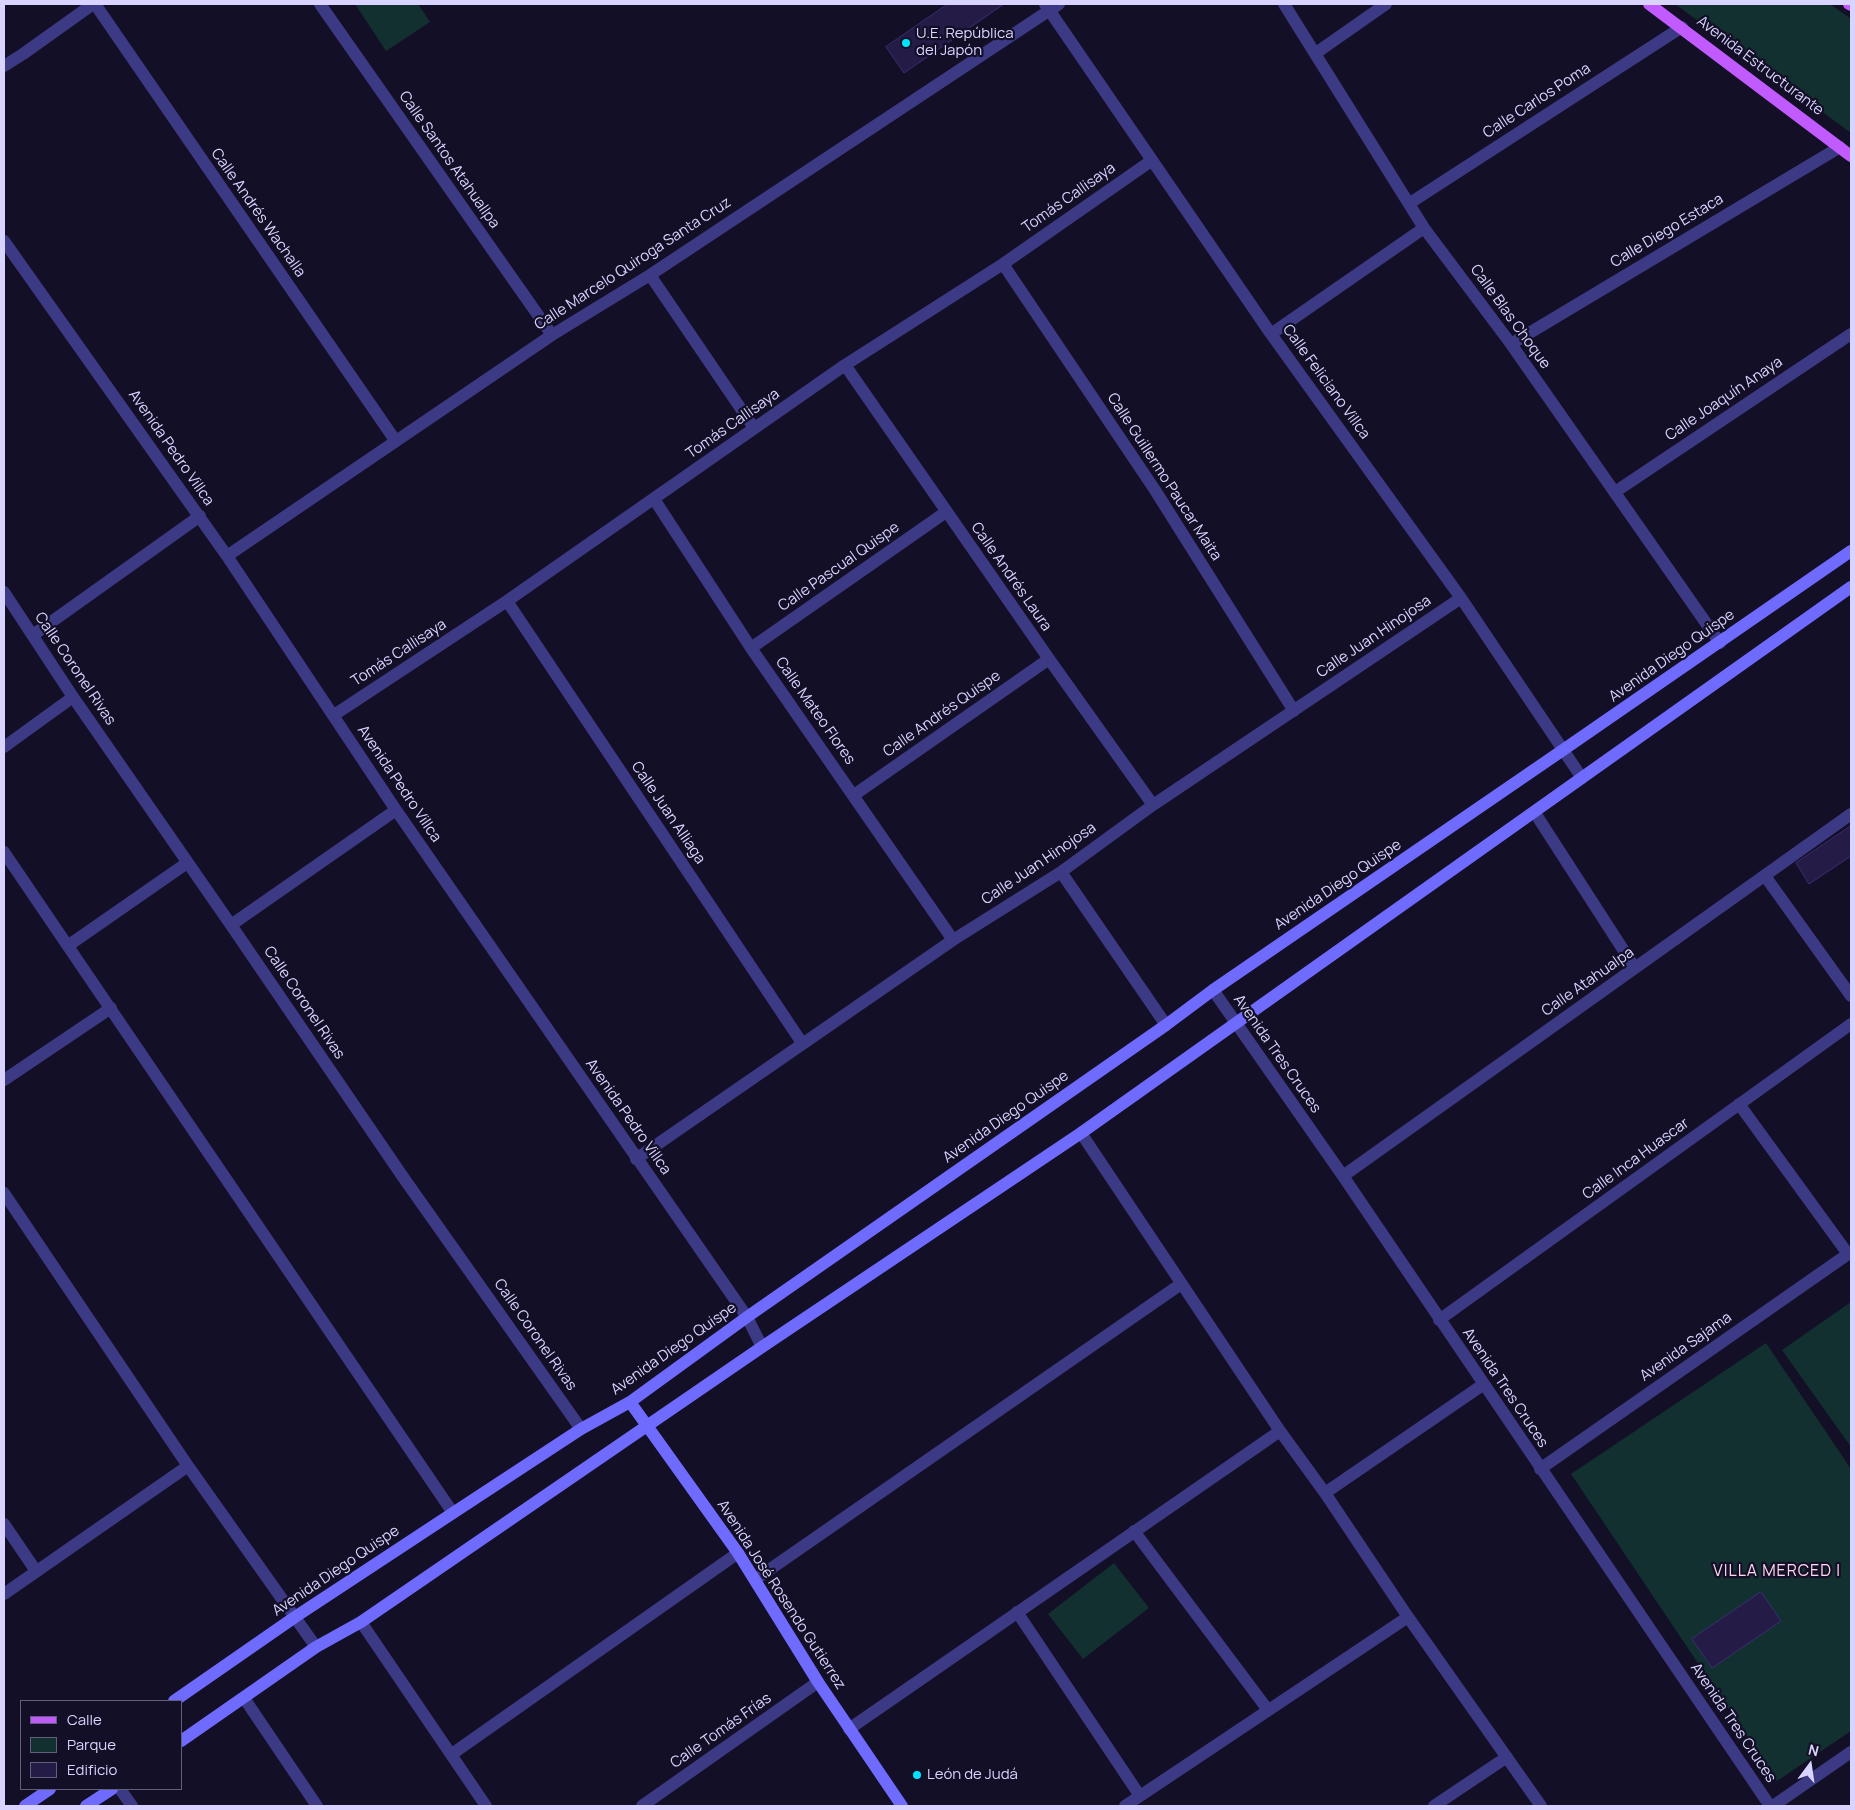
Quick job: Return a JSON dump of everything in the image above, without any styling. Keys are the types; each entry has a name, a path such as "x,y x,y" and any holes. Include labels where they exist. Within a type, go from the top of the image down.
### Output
{"main road":[{"name":"Avenida Estructurante","path":"1649,4 1851,156"}],"street":[{"path":"4,66 94,4"},
{"name":"Calle Andrés Wachalla","path":"94,4 395,440"},
{"name":"Calle Santos Atahuallpa","path":"320,4 552,335"},
{"name":"Calle Blas Choque","path":"1284,4 1410,202 1424,228 1511,344 1720,642"},
{"path":"1316,53 1386,4"},
{"name":"Calle Marcelo Quiroga Santa Cruz","path":"227,556 552,335 650,275 1051,6"},
{"name":"Calle Feliciano Villca","path":"1051,6 1151,161 1271,334 1461,598 1582,778"},
{"name":"Calle Carlos Poma","path":"1410,202 1682,27"},
{"name":"Calle Diego Estaca","path":"1511,344 1840,147"},
{"name":"Tomás Callisaya","path":"334,715 507,601 845,365 1003,264 1151,161"},
{"path":"1271,334 1424,228"},
{"name":"Avenida Pedro Villca","path":"4,241 200,516 396,810 747,1317 762,1347"},
{"name":"Calle Guillermo Paucar Maita","path":"1003,264 1155,490 1294,710"},
{"path":"650,275 754,428"},
{"name":"Calle Joaquín Anaya","path":"1614,492 1851,334"},
{"name":"Calle Andrés Laura","path":"845,365 1049,660 1153,805"},
{"name":"Calle Mateo Flores","path":"654,499 751,648 953,940"},
{"name":"Calle Pascual Quispe","path":"751,648 946,512"},
{"path":"33,635 200,516"},
{"name":"Avenida Diego Quispe","path":"175,1700 295,1617 581,1429 630,1402 747,1317 1166,1025 1213,990 1851,551"},
{"path":"182,1740 316,1647 361,1622 762,1347 1081,1133 1535,813 1851,587"},
{"name":"Calle Coronel Rivas","path":"4,592 73,697 403,1177 581,1429"},
{"name":"Calle Juan Hinojosa","path":"636,1159 953,940 1061,872 1153,805 1461,598"},
{"name":"Calle Juan Alliaga","path":"507,601 802,1043"},
{"name":"Calle Andrés Quispe","path":"854,795 1049,660"},
{"path":"4,747 73,697"},
{"path":"231,925 396,810"},
{"path":"1535,813 1636,968"},
{"name":"Calle Atahualpa","path":"1342,1176 1851,814"},
{"path":"4,852 112,1008 453,1513"},
{"path":"69,945 187,863"},
{"path":"1061,872 1166,1025"},
{"path":"1765,876 1851,996"},
{"name":"Avenida Tres Cruces","path":"1213,990 1484,1384 1770,1806"},
{"path":"4,1080 112,1008"},
{"name":"Calle Inca Huascar","path":"1439,1320 1851,1024"},
{"path":"1739,1104 1850,1253"},
{"path":"1081,1133 1280,1431 1325,1493 1408,1617 1541,1806"},
{"path":"4,1193 188,1466 316,1647"},
{"name":"Avenida Sajama","path":"1540,1469 1850,1253"},
{"path":"756,1579 1182,1284"},
{"path":"1325,1493 1484,1384"},
{"name":"Avenida José Rosendo Gutierrez","path":"630,1402 756,1579 818,1682 902,1806"},
{"path":"849,1729 1280,1431"},
{"path":"4,1594 188,1466"},
{"path":"4,1524 36,1571"},
{"path":"1134,1531 1268,1710"},
{"path":"452,1754 738,1553"},
{"path":"1017,1612 1140,1796"},
{"path":"1125,1806 1408,1617"},
{"path":"361,1622 486,1806"},
{"name":"Calle Tomás Frías","path":"642,1806 818,1682"},
{"path":"244,1698 317,1806"},
{"path":"1773,1806 1851,1752"},
{"path":"1434,1806 1507,1757"},
{"path":"24,1806 48,1790"},
{"path":"86,1806 110,1790"},
{"path":"121,1790 132,1806"}],"green space":[{"path":"355,4 418,4 430,22 386,51"},
{"path":"1675,4 1830,4 1851,19 1851,133"},
{"path":"1851,1302 1851,1447 1782,1350"},
{"path":"1766,1343 1851,1469 1851,1731 1777,1781 1571,1474"},
{"path":"1114,1563 1149,1608 1083,1659 1048,1614"}],"building":[{"path":"948,4 1004,4 904,73 886,47"},
{"path":"1851,826 1851,856 1809,884 1796,863"},
{"path":"1761,1592 1781,1621 1712,1668 1692,1639"}],"place":[{"name":"U.E. República del Japón","path":"906,43"},
{"name":"León de Judá","path":"917,1775"}],"district":[{"name":"VILLA MERCED I","path":"1777,1572"}]}
